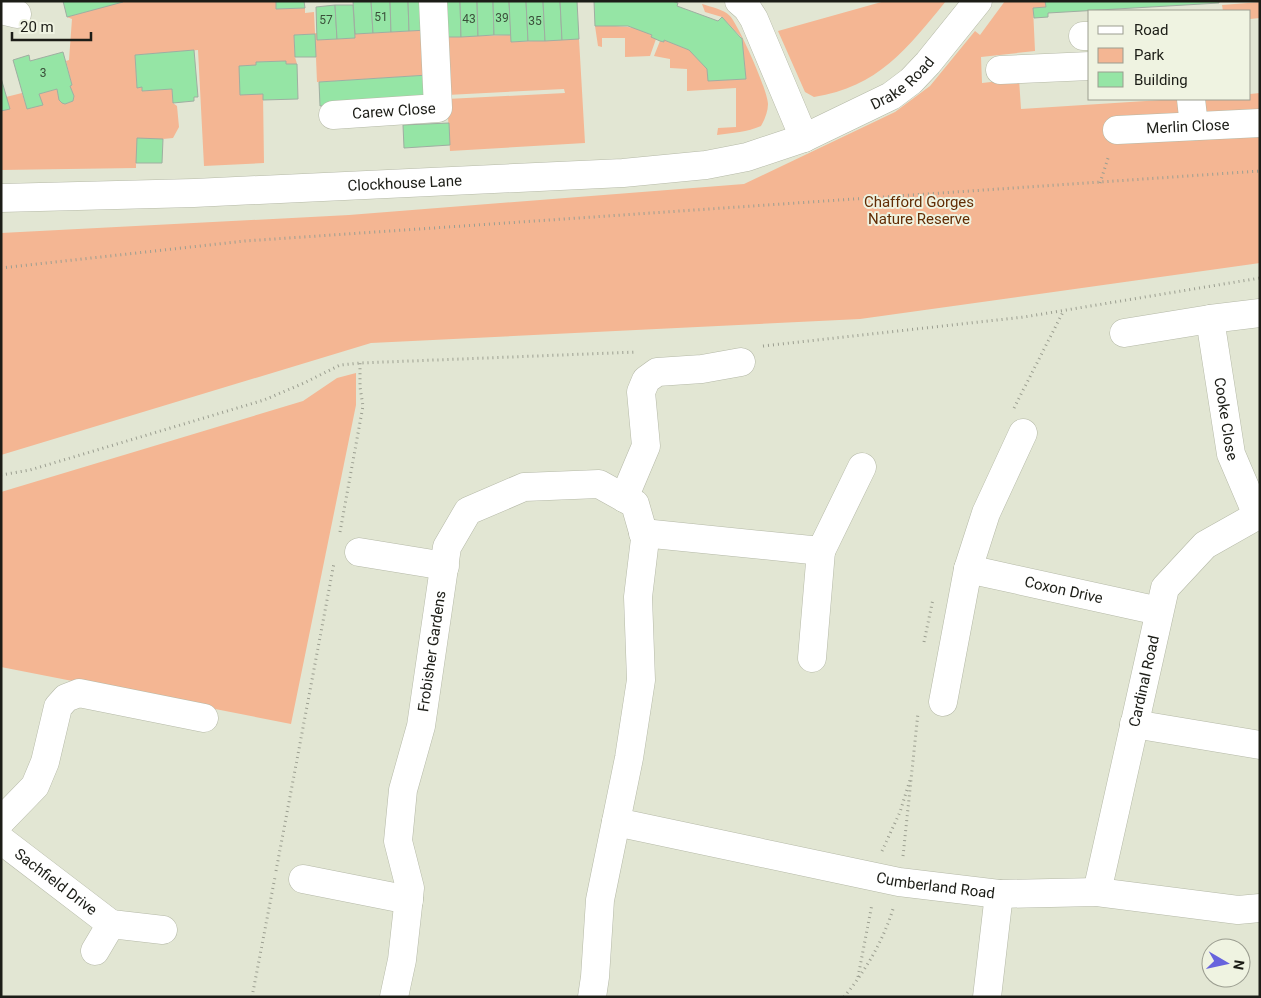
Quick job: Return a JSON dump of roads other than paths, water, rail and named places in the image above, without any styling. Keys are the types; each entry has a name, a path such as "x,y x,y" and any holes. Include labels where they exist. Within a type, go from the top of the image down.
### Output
{"street":[{"name":"Carew Close","path":"333,115 438,108 433,1"},
{"path":"739,1 747,8 754,19 804,138"},
{"name":"Drake Road","path":"804,138 876,104 911,81 944,45 973,3"},
{"path":"1000,70 1088,66"},
{"path":"1191,100 1194,126"},
{"name":"Merlin Close","path":"1117,130 1260,123"},
{"name":"Clockhouse Lane","path":"1,198 194,193 623,173 706,166 747,158 804,138"},
{"path":"1124,333 1260,313"},
{"name":"Cooke Close","path":"1210,319 1231,454 1258,514"},
{"path":"624,498 646,446 642,392 646,380 657,372 702,369 741,362"},
{"path":"943,702 968,569 986,512 1023,433"},
{"path":"812,658 821,551 862,467"},
{"name":"Frobisher Gardens","path":"394,997 402,960 410,888 398,841 402,790 421,726 447,547 468,511 524,487 599,484 635,504 645,539 638,597 641,680 629,758 600,900 592,997"},
{"name":"Cardinal Road","path":"1097,892 1165,588 1205,545 1258,514"},
{"path":"643,533 821,551"},
{"path":"344,551 445,566"},
{"name":"Coxon Drive","path":"968,569 1159,611"},
{"path":"1,821 35,786 45,762 58,707 66,698 79,693 204,718"},
{"path":"1134,724 1260,745"},
{"name":"Cumberland Road","path":"616,822 899,882 999,894 1097,892 1238,910 1260,908"},
{"name":"Sachfield Drive","path":"1,840 111,924"},
{"path":"304,879 408,900"},
{"path":"987,997 999,894"},
{"path":"95,951 111,924 163,930"}],"park label":[{"name":"Chafford Gorges Nature Reserve","path":"919,210"}]}
